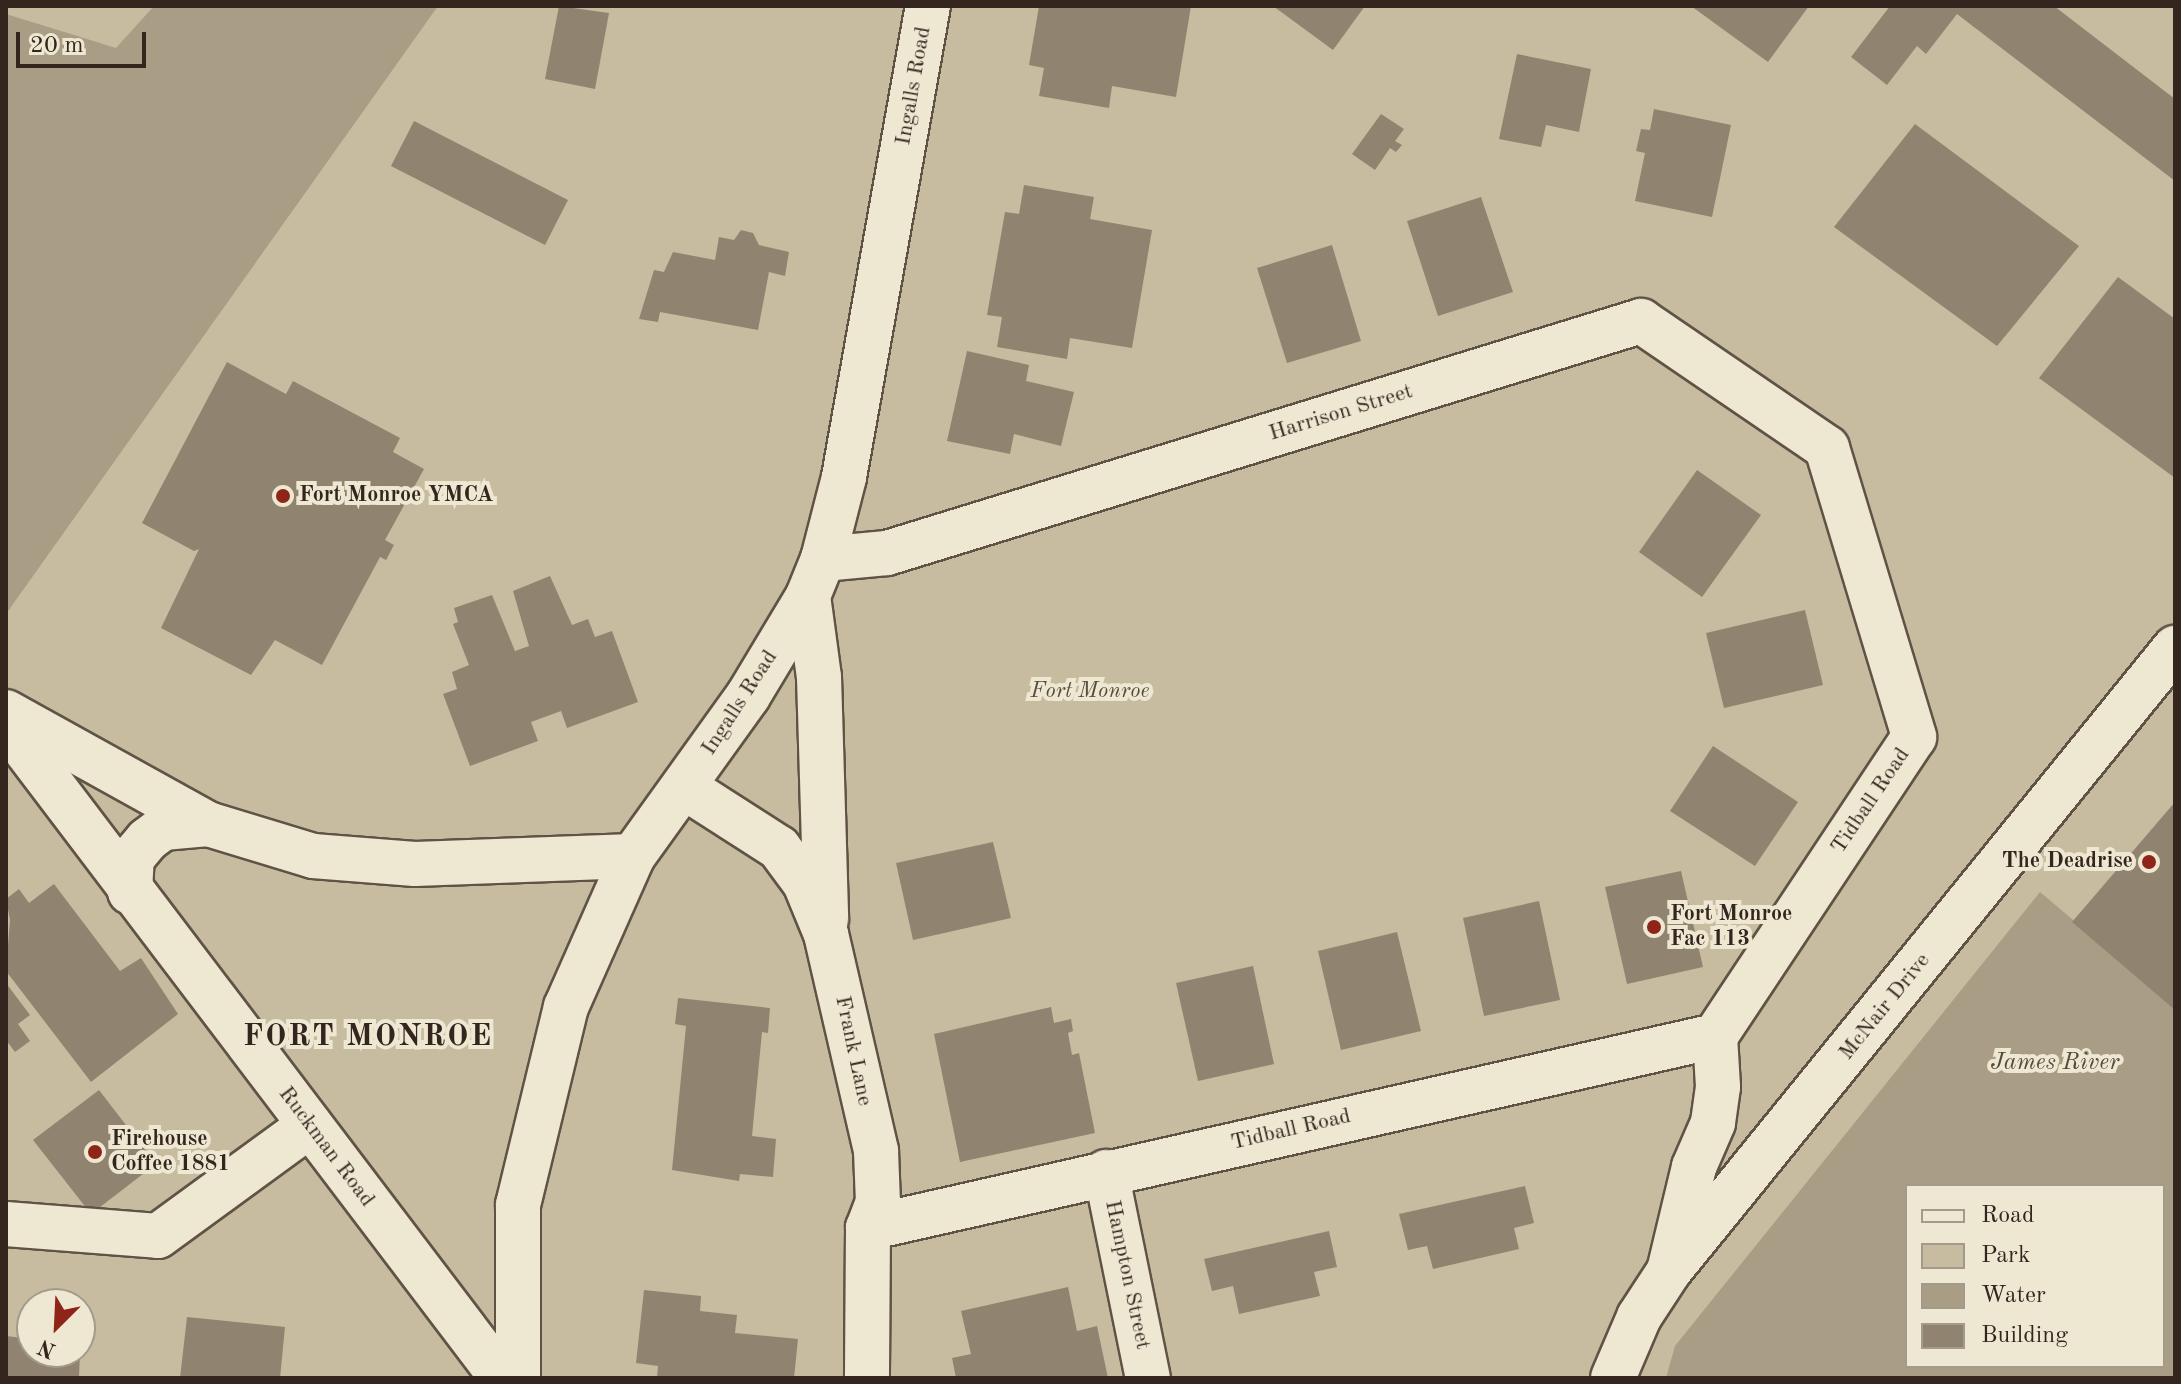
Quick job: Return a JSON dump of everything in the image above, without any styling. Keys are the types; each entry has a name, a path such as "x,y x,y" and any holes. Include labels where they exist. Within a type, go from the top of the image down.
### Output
{"street":[{"name":"Ingalls Road","path":"518,1378 518,1205 566,1007 633,856 748,696 815,577 844,477 928,6"},
{"name":"Harrison Street","path":"815,577 1641,321 1827,448"},
{"name":"Tidball Road","path":"868,1228 1715,1036 1914,737 1827,448"},
{"path":"815,577 826,934"},
{"name":"McNair Drive","path":"1613,1378 1639,1317 1669,1271 2175,648"},
{"path":"6,712 208,824 313,856 415,864 633,856"},
{"name":"Ruckman Road","path":"6,724 130,892 502,1378"},
{"name":"Frank Lane","path":"684,787 779,848 805,883 826,934 876,1151 878,1202 868,1228 867,1378"},
{"path":"130,892 132,858 147,840 163,828 208,824"},
{"path":"1669,1271 1694,1167 1713,1123 1718,1087 1715,1036"},
{"path":"6,1224 158,1236 310,1125"},
{"name":"Hampton Street","path":"1106,1172 1148,1378"}],"green space":[{"name":"Fort Monroe","path":"6,6 2175,6 2175,1006 1910,1184 1905,1184 1905,1368 1946,1378 6,1378"}],"water":[{"path":"154,6 438,6 6,614 6,14 116,48"},
{"name":"James River","path":"2040,892 2175,1006 2175,1378 1666,1378 1675,1346"}],"building":[{"path":"559,6 609,13 595,89 545,79"},
{"path":"1039,6 1191,6 1176,97 1112,86 1109,108 1039,96 1044,68 1029,65"},
{"path":"1273,6 1365,6 1333,50"},
{"path":"1691,6 1809,6 1768,62"},
{"path":"1890,6 2054,6 2175,99 2175,181 1957,14 1926,54 1917,46 1887,85 1851,57"},
{"path":"1517,54 1591,69 1579,132 1546,125 1541,147 1499,139"},
{"path":"1654,109 1731,125 1712,217 1635,201 1645,153 1636,151 1641,129 1650,130"},
{"path":"1381,114 1404,129 1395,141 1402,145 1396,152 1390,148 1375,170 1352,154"},
{"path":"414,121 568,200 545,245 391,166"},
{"path":"1915,124 2079,246 1997,346 1834,227"},
{"path":"1024,185 1094,197 1090,219 1152,230 1132,348 1070,338 1067,359 997,347 1002,317 987,315 1005,212 1019,214"},
{"path":"1481,197 1513,292 1438,316 1407,221"},
{"path":"741,230 753,233 759,245 789,252 785,276 769,272 758,330 660,312 658,322 639,319 654,270 664,272 673,252 715,260 719,237 734,240"},
{"path":"1332,245 1361,341 1287,363 1257,268"},
{"path":"2118,277 2175,319 2175,478 2039,378"},
{"path":"967,351 1029,365 1026,381 1074,392 1061,446 1014,434 1010,454 947,441"},
{"name":"Fort Monroe YMCA","path":"227,362 286,394 293,381 400,438 393,452 424,469 385,540 394,545 386,560 380,557 322,665 275,640 251,675 161,628 199,549 194,551 142,523"},
{"path":"1697,470 1761,515 1702,597 1639,552"},
{"path":"550,576 572,625 588,619 595,637 612,631 638,702 567,728 561,711 531,722 538,741 470,766 443,694 457,689 452,672 469,665 453,624 458,622 454,608 492,595 515,651 529,646 513,591"},
{"path":"1805,610 1823,685 1724,708 1706,633"},
{"path":"1713,746 1798,802 1755,866 1670,811"},
{"name":"The Deadrise","path":"2175,802 2175,1010 2072,922"},
{"path":"993,842 1011,918 913,940 896,863"},
{"name":"Fort Monroe Fac 113","path":"1681,871 1703,967 1627,984 1605,887"},
{"path":"54,884 120,971 141,958 178,1014 91,1082 6,971 10,920 6,899 19,889 29,903"},
{"path":"1539,901 1560,1000 1484,1016 1463,918"},
{"path":"1397,932 1421,1031 1341,1050 1318,951"},
{"path":"1253,966 1274,1064 1198,1081 1176,983"},
{"path":"6,983 30,1015 18,1024 30,1041 15,1052 6,1040"},
{"path":"678,998 770,1008 768,1033 762,1032 752,1136 776,1139 773,1177 740,1174 739,1181 672,1170 686,1026 675,1024"},
{"path":"1051,1007 1054,1023 1071,1019 1073,1031 1068,1033 1072,1055 1079,1053 1095,1133 960,1162 934,1034"},
{"name":"Firehouse Coffee 1881","path":"99,1090 156,1164 91,1214 33,1140"},
{"path":"1525,1186 1534,1223 1514,1228 1519,1249 1433,1269 1427,1246 1408,1250 1399,1214"},
{"path":"1329,1231 1337,1267 1314,1272 1320,1296 1239,1314 1233,1286 1212,1291 1204,1259"},
{"path":"1068,1287 1077,1331 1097,1326 1108,1378 956,1378 952,1358 971,1354 961,1311"},
{"path":"644,1290 701,1296 700,1311 737,1315 735,1333 798,1339 794,1378 657,1378 658,1366 636,1363"},
{"path":"187,1317 285,1327 280,1378 180,1378"},
{"path":"6,1336 16,1337 16,1368 79,1368 79,1378 6,1378"}],"place":[{"name":"Fort Monroe YMCA","path":"283,496"},
{"name":"The Deadrise","path":"2149,862"},
{"name":"Fort Monroe Fac 113","path":"1654,927"},
{"name":"Firehouse Coffee 1881","path":"95,1152"}],"district":[{"name":"FORT MONROE","path":"368,1037"}]}
